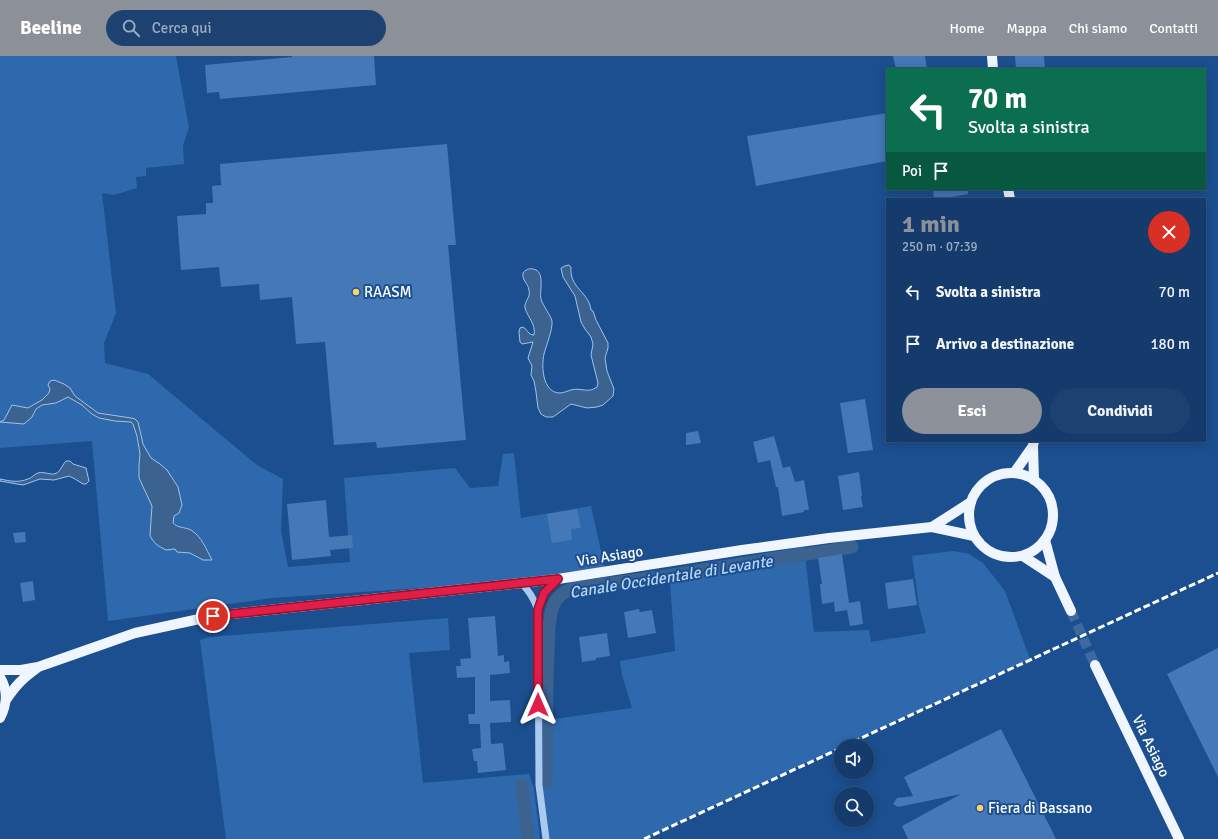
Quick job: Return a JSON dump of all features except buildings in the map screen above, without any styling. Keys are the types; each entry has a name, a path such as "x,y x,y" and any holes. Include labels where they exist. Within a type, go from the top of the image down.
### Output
{"main road":[{"path":"992,56 993,68"},
{"path":"1014,473 1033,443"},
{"path":"1033,443 1034,480"},
{"name":"Via Asiago","path":"932,527 971,502 978,490 988,480 1000,474 1014,473 1024,475 1034,480 1044,489 1051,501 1053,514 1052,528 1045,540 1039,547 1023,556"},
{"path":"971,502 969,514 970,525 974,536 983,547 995,554 1009,557 1023,556 1055,577"},
{"name":"Via Asiago","path":"558,579 742,550 829,538 932,527 974,536"},
{"path":"1045,540 1055,577 1071,611"},
{"path":"0,670 21,670 38,667 135,633 213,616 558,579"},
{"name":"Via Asiago","path":"1095,665 1179,839"},
{"path":"6,700 15,686 24,677 38,667"},
{"path":"0,677 5,690 6,700 4,711 0,718"}],"street":[{"name":"Via Asiago","path":"546,839 539,785 538,610 544,593 558,579"},
{"path":"521,583 531,593 538,610"}],"shaded area":[{"path":"0,56 176,56 189,128 183,145 184,164 146,168 146,176 136,177 137,188 114,195 102,193 116,313 104,343 105,363 148,374 257,465 283,479 281,531 288,567 350,562 344,478 455,468 470,488 498,486 503,454 514,453 521,518 591,506 605,569 451,586 272,598 108,621 92,441 0,448"},
{"path":"569,265 571,267 573,280 587,299 608,343 605,358 607,371 614,389 613,396 603,405 597,407 587,408 571,404 553,417 546,417 541,414 538,408 534,381 531,375 532,366 528,358 533,342 522,344 520,342 520,328 523,327 530,334 534,335 533,324 525,308 525,303 529,293 523,276 523,273 526,270 533,269 539,273 541,277 541,299 552,321 543,359 543,372 546,384 554,392 559,393 575,389 591,390 597,387 598,383 591,355 593,344 591,337 581,322 575,296 563,277 561,268"},
{"path":"54,380 70,388 75,396 98,413 131,418 138,422 143,444 151,458 167,470 178,487 182,505 179,513 174,516 173,523 195,533 212,560 203,560 190,553 177,552 175,549 166,550 156,544 151,538 152,506 139,478 140,454 137,436 131,422 99,418 82,405 68,397 56,403 42,405 36,409 32,417 24,424 0,422 4,420 12,405 28,408 42,400 49,393 50,389 48,385 50,381"},
{"path":"66,461 70,461 73,464 86,468 89,481 86,484 83,484 69,476 54,480 40,479 23,485 0,481 0,479 21,481 40,473 55,474"},
{"path":"804,547 814,632 869,630 871,642 926,633 919,606 912,556 953,551 969,554 983,563 1005,591 1030,659 858,739 834,739 834,750 642,839 547,839 542,797 540,721 632,708 622,675 620,661 675,651 669,569"},
{"path":"448,618 450,650 409,653 423,783 529,774 534,789 540,839 226,839 200,640 210,637"}],"waterway":[{"name":"Canale Occidentale di Levante","path":"546,783 549,625 553,605 566,591 573,588 675,575 852,547"},
{"name":"Canale Occidentale di Levante","path":"522,785 528,839"}],"tunnel":[{"path":"1071,611 1095,665"}],"railway":[{"path":"859,739 1218,573"},
{"path":"644,839 834,751"}],"place":[{"name":"RAASM","path":"356,292"},
{"name":"Fiera di Bassano","path":"980,808"}],"route":[{"path":"213,616 558,579 544,593 538,610 538,705"}]}
